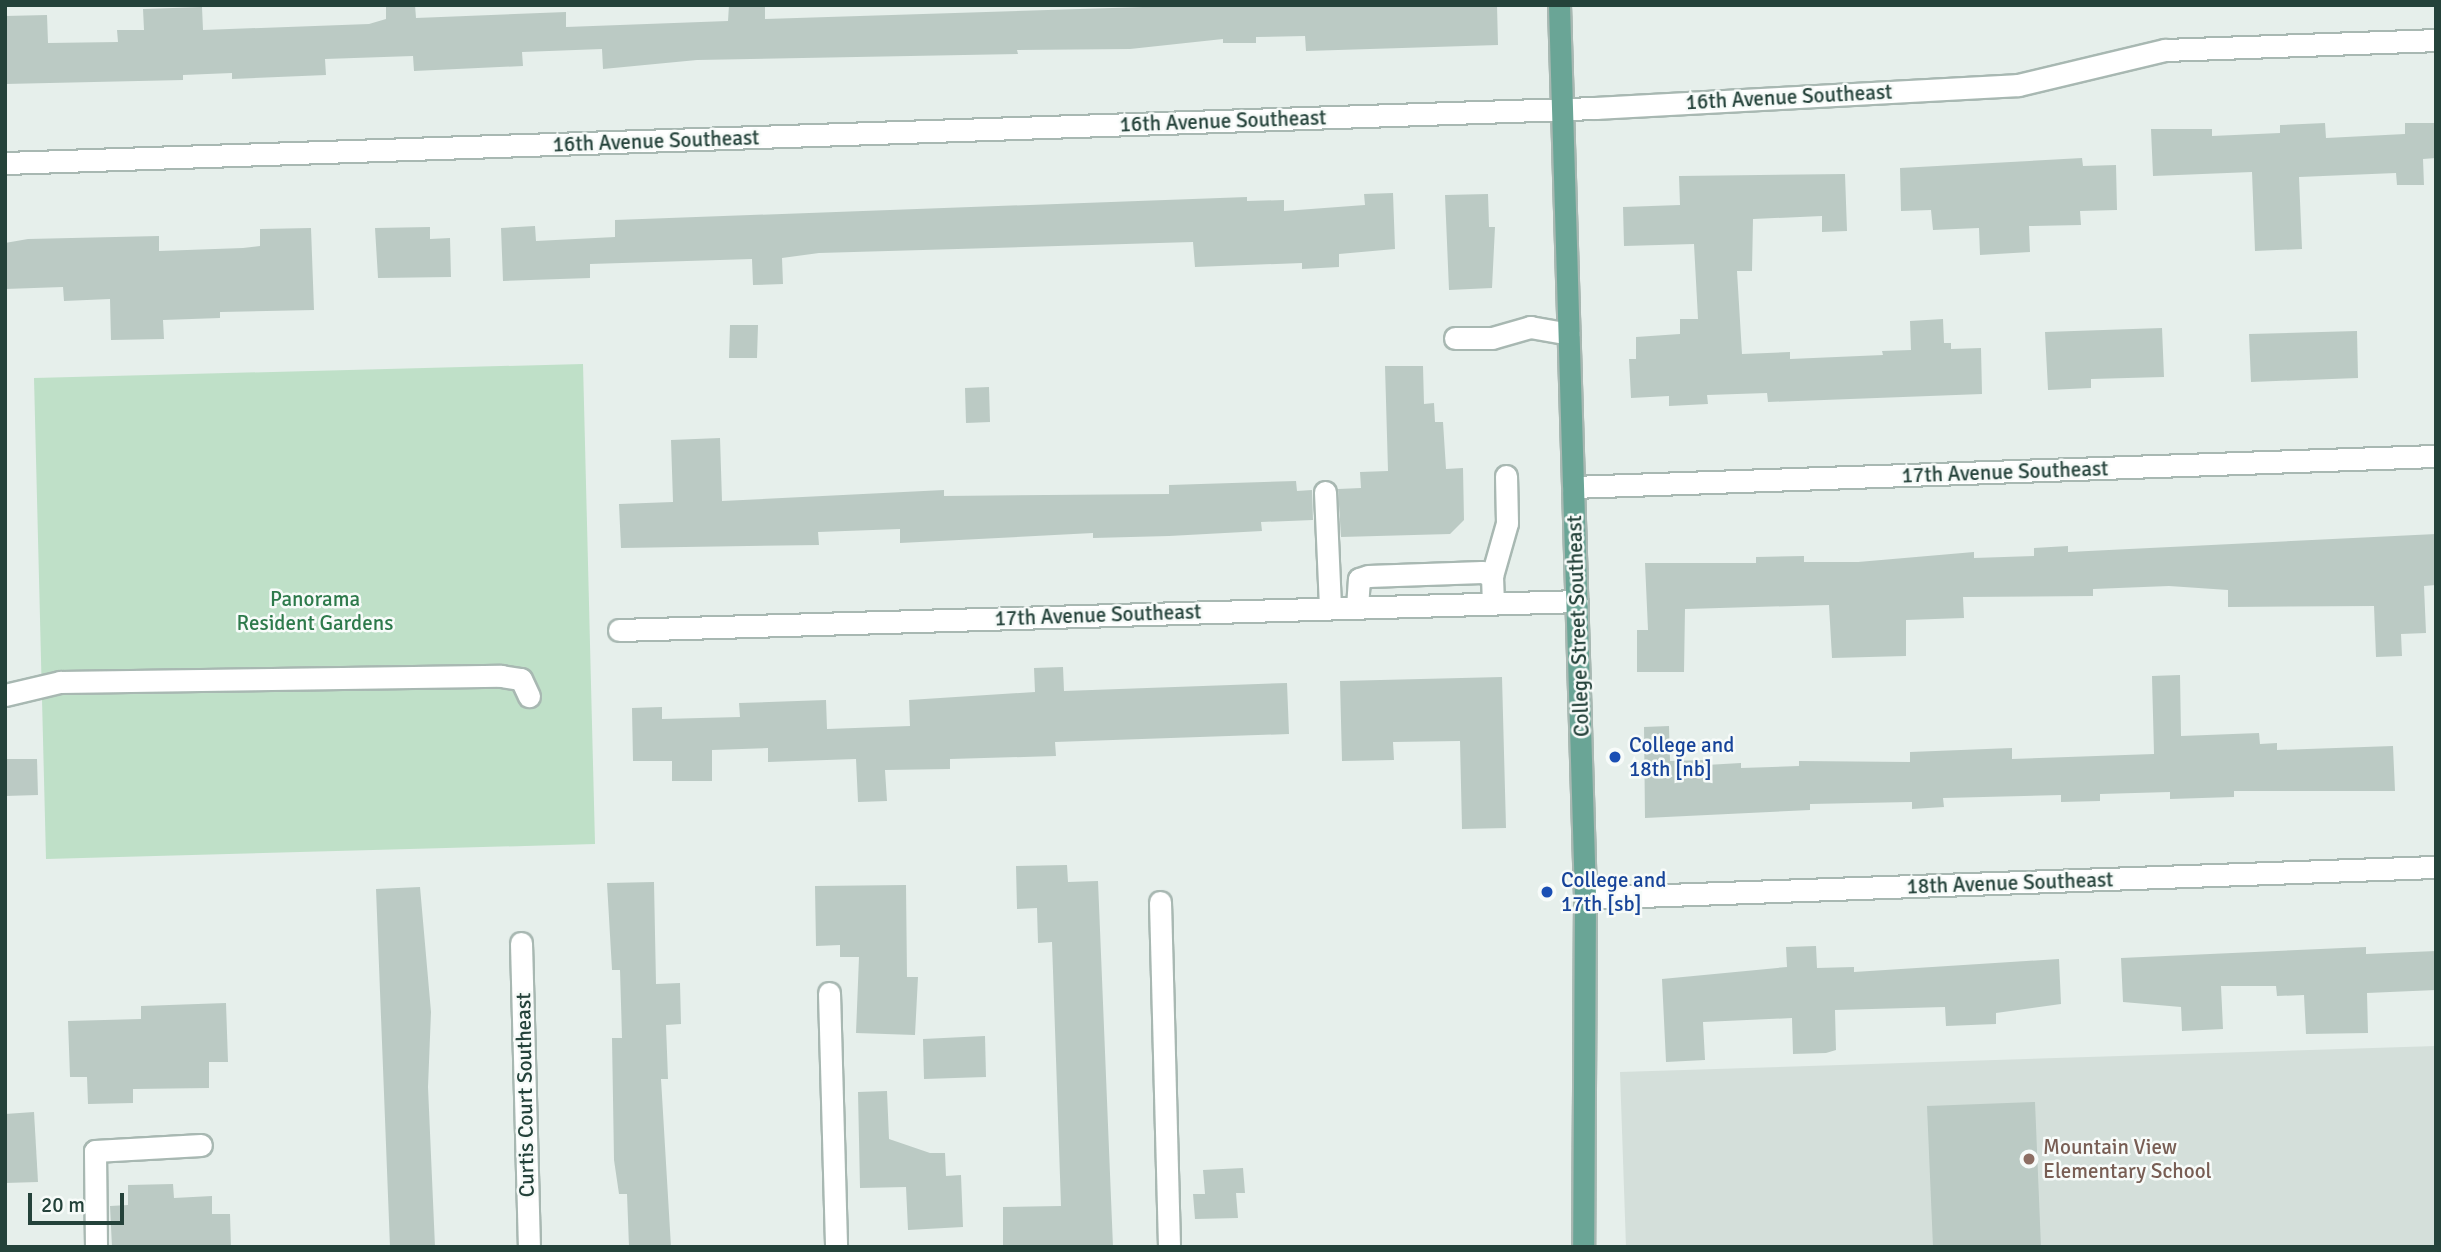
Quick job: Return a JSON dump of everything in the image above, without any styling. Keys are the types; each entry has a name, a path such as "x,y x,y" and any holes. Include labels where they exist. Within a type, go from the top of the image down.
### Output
{"main road":[{"name":"College Street Southeast","path":"1559,5 1585,898 1583,1247"}],"street":[{"name":"16th Avenue Southeast","path":"5,163 1561,109 2018,85 2165,50 2436,40"},
{"path":"1455,338 1492,338 1522,327 1568,334"},
{"name":"17th Avenue Southeast","path":"1573,488 2436,456"},
{"path":"1493,603 1492,576 1507,523 1506,476"},
{"path":"1325,492 1330,608"},
{"path":"1357,607 1359,579 1368,576 1492,576"},
{"name":"17th Avenue Southeast","path":"619,630 1577,601"},
{"path":"5,695 60,682 501,676 521,679 529,696"},
{"name":"18th Avenue Southeast","path":"1585,898 2436,867"},
{"path":"1160,902 1169,1247"},
{"name":"Curtis Court Southeast","path":"521,943 528,1247"},
{"path":"829,993 836,1247"},
{"path":"96,1247 95,1151 201,1145"}],"shaded area":[{"name":"Mountain View Elementary School","path":"2436,1046 2436,1247 1626,1247 1620,1072"}],"green space":[{"name":"Panorama Resident Gardens","path":"583,364 595,844 46,859 34,378"}],"building":[{"path":"386,5 415,5 416,18 566,12 566,27 728,21 729,5 765,5 765,19 1207,5 1497,5 1498,45 1306,51 1305,36 1256,37 1256,43 1223,43 1223,39 1130,49 1017,50 1018,54 697,60 603,69 602,49 522,52 523,66 414,71 413,56 325,59 326,75 232,79 232,73 183,75 183,80 5,84 5,16 47,15 48,43 118,42 117,30 144,30 143,9 202,7 203,30 369,24 386,19"},
{"path":"2325,123 2326,138 2405,134 2405,123 2436,123 2436,158 2423,159 2424,185 2397,185 2396,173 2299,177 2302,249 2255,251 2252,172 2153,176 2151,129 2212,129 2212,136 2280,133 2280,125"},
{"path":"2082,158 2083,166 2116,165 2117,210 2080,211 2081,225 2029,226 2030,252 1980,255 1979,228 1933,230 1931,210 1901,211 1900,168"},
{"path":"1845,174 1847,231 1822,232 1822,216 1753,219 1752,271 1737,271 1742,354 1790,352 1790,359 1883,355 1882,351 1911,350 1910,321 1943,319 1944,343 1951,343 1951,349 1981,348 1982,394 1768,402 1767,393 1707,395 1708,404 1669,406 1669,396 1631,398 1629,359 1636,359 1636,337 1680,334 1680,319 1698,319 1694,244 1624,246 1623,207 1680,205 1679,176"},
{"path":"1393,193 1395,249 1339,254 1339,267 1302,269 1302,263 1195,267 1193,242 819,253 782,258 783,284 753,285 752,259 590,264 590,278 503,281 501,228 535,226 536,241 615,237 615,220 1247,197 1247,201 1284,200 1284,211 1365,205 1364,194"},
{"path":"1488,194 1489,227 1495,227 1492,288 1449,290 1445,195"},
{"path":"430,227 430,239 450,238 451,277 378,278 375,228"},
{"path":"311,228 314,310 220,312 220,318 163,320 164,339 111,340 110,299 64,301 63,287 5,289 5,243 28,239 159,236 159,251 243,248 260,246 260,229"},
{"path":"730,325 758,325 757,358 729,358"},
{"path":"2162,328 2164,377 2091,379 2091,388 2048,390 2045,332"},
{"path":"2357,331 2358,378 2251,382 2249,334"},
{"path":"1385,366 1423,366 1424,404 1434,403 1435,422 1443,422 1446,469 1463,468 1464,520 1450,534 1341,537 1338,489 1361,488 1360,472 1388,471"},
{"path":"989,387 990,422 966,423 965,388"},
{"path":"720,438 722,501 944,490 944,496 1169,494 1169,485 1296,481 1297,491 1312,490 1313,520 1261,522 1262,531 1169,536 1093,538 1093,533 900,543 900,529 818,532 819,545 621,548 619,504 673,502 671,440"},
{"path":"2436,534 2436,585 2424,586 2426,633 2401,634 2402,656 2376,657 2374,606 2228,607 2228,590 2169,586 2093,589 2093,596 1963,597 1964,618 1906,620 1906,656 1832,658 1829,605 1685,609 1684,672 1637,672 1637,630 1648,630 1645,563 1756,563 1756,557 1804,556 1804,562 1858,562 1974,552 1974,558 2034,556 2034,548 2068,546 2068,552"},
{"path":"1063,667 1064,691 1287,683 1289,734 1055,742 1056,756 950,759 950,769 885,770 887,801 858,802 856,759 768,762 768,748 712,750 712,781 672,781 672,761 633,761 632,708 662,707 662,719 740,717 739,703 826,700 827,729 910,726 909,700 1035,692 1034,668"},
{"path":"2180,675 2181,736 2259,733 2260,744 2277,743 2277,750 2393,746 2395,791 2234,791 2234,797 2170,799 2170,792 2100,794 2100,801 2061,802 2061,795 1943,798 1944,807 1912,809 1912,802 1810,804 1810,810 1645,818 1644,727 1669,726 1670,761 1706,760 1706,765 1741,763 1741,768 1799,766 1799,761 1910,762 1910,752 2012,748 2012,759 2154,754 2152,676"},
{"path":"1502,677 1506,828 1462,829 1460,741 1393,742 1394,760 1342,761 1340,681"},
{"path":"5,759 37,759 38,795 5,796"},
{"path":"1067,865 1068,882 1098,881 1113,1247 1003,1247 1003,1207 1061,1206 1052,942 1038,943 1037,908 1017,909 1016,866"},
{"path":"654,882 656,984 680,983 681,1024 666,1025 668,1079 661,1079 671,1247 629,1247 627,1194 619,1194 614,1160 612,1038 622,1038 620,970 612,970 607,883"},
{"path":"906,885 907,977 918,977 915,1035 856,1033 859,957 840,957 840,945 816,946 815,886"},
{"path":"420,887 431,1012 428,1087 435,1247 390,1247 376,889"},
{"path":"1816,946 1817,968 1854,967 1854,972 2059,959 2061,1004 1996,1013 1996,1024 1946,1026 1945,1007 1835,1010 1836,1050 1826,1053 1793,1054 1792,1018 1703,1022 1705,1060 1666,1062 1662,979 1787,967 1786,947"},
{"path":"2366,947 2366,954 2436,951 2436,990 2367,993 2368,1033 2306,1034 2304,995 2277,996 2276,986 2221,986 2223,1029 2182,1031 2181,1007 2123,1002 2121,958"},
{"path":"226,1003 228,1062 209,1062 209,1088 133,1089 133,1103 88,1104 87,1077 70,1077 68,1021 141,1019 141,1006"},
{"path":"985,1036 986,1077 924,1079 923,1039"},
{"path":"887,1091 889,1139 930,1153 945,1153 946,1176 961,1175 963,1227 908,1230 906,1187 860,1188 858,1092"},
{"path":"2035,1102 2041,1247 1933,1247 1927,1106"},
{"path":"34,1112 38,1182 5,1183 5,1114"},
{"path":"1243,1168 1245,1193 1236,1193 1238,1218 1195,1219 1193,1194 1205,1194 1203,1170"},
{"path":"173,1184 174,1198 212,1196 212,1214 230,1214 231,1247 112,1247 110,1206 128,1205 128,1185"}],"place":[{"name":"College and 18th [nb]","path":"1615,757"},
{"name":"College and 17th [sb]","path":"1547,892"},
{"name":"Mountain View Elementary School","path":"2029,1159"}]}
